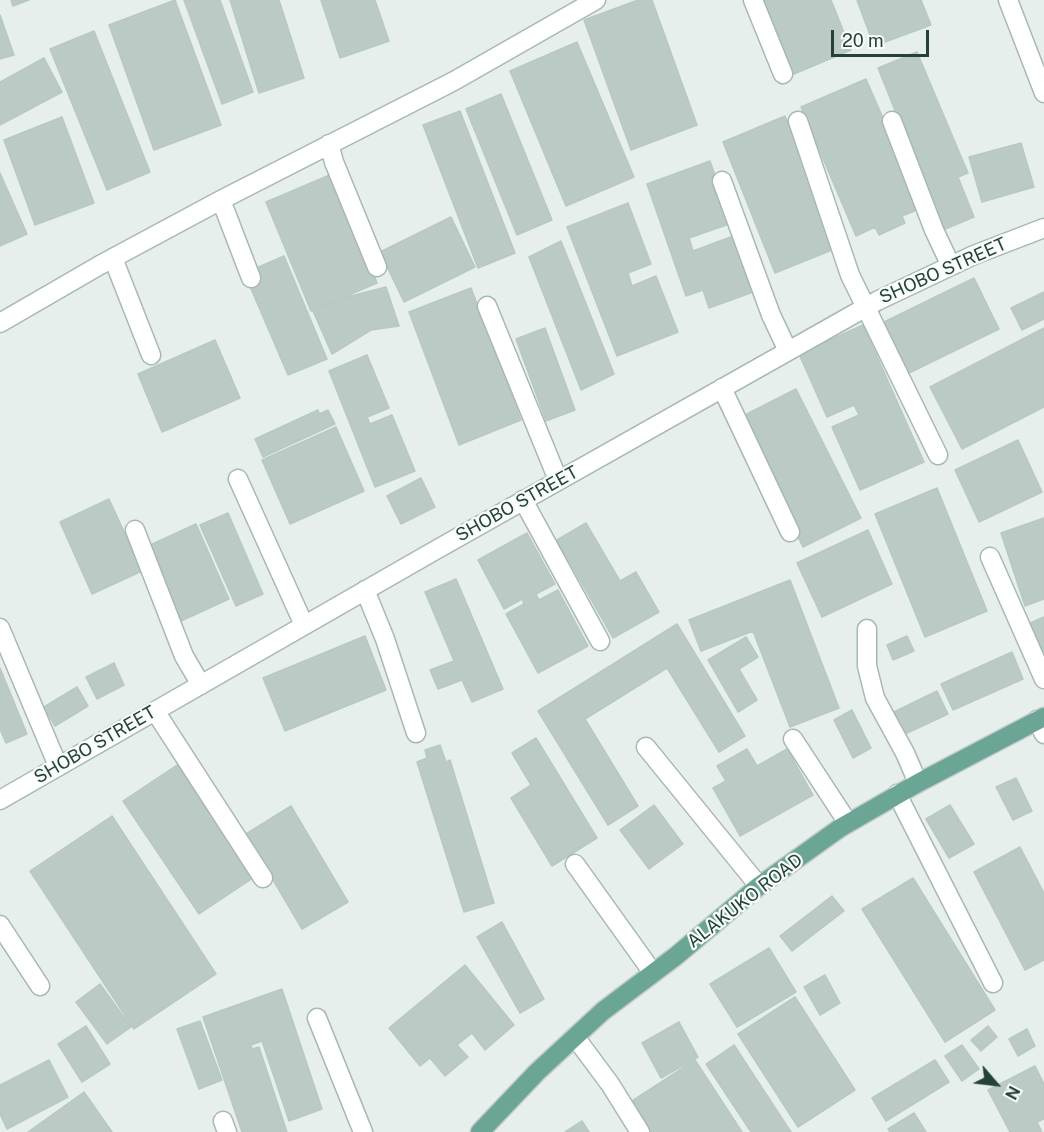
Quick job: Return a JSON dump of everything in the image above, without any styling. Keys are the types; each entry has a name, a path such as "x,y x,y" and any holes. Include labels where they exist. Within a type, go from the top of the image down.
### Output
{"main road":[{"name":"ALAKUKO ROAD","path":"480,1132 537,1072 603,1011 759,886 848,823 918,783 1042,724"}],"street":[{"path":"0,323 113,258 221,200 454,81 596,0"},
{"path":"753,0 783,74"},
{"path":"1008,0 1044,93"},
{"path":"798,121 850,275 938,455"},
{"path":"892,121 934,230 951,266"},
{"path":"329,144 334,162 377,267"},
{"path":"722,181 771,315 788,351"},
{"path":"221,200 252,278"},
{"name":"SHOBO STREET","path":"0,800 558,480 866,307 951,266 1044,228"},
{"path":"113,258 151,356"},
{"path":"487,306 558,480"},
{"path":"722,388 790,532"},
{"path":"238,479 304,625"},
{"path":"523,500 600,641"},
{"path":"135,530 184,656 201,685"},
{"path":"990,557 1044,679"},
{"path":"365,590 385,639 416,733"},
{"path":"0,628 58,766"},
{"path":"867,629 867,666 875,698 905,753 918,783"},
{"path":"155,711 263,878"},
{"path":"793,740 848,823"},
{"path":"646,747 759,886"},
{"path":"897,795 993,983"},
{"path":"575,864 653,973"},
{"path":"0,925 40,986"},
{"path":"316,1018 363,1132"},
{"path":"575,1036 610,1084 640,1132"}],"building":[{"path":"11,0 29,0 13,6"},
{"path":"175,0 221,125 154,150 109,25"},
{"path":"184,0 220,0 253,92 222,104"},
{"path":"230,0 279,0 304,78 259,93"},
{"path":"321,0 375,0 389,41 340,58"},
{"path":"638,0 652,0 697,125 631,150 584,20"},
{"path":"758,0 831,0 851,50 789,76"},
{"path":"857,0 921,0 931,25 874,46"},
{"path":"0,15 14,55 0,59"},
{"path":"94,31 150,172 107,190 50,49"},
{"path":"577,42 634,177 566,206 510,71"},
{"path":"917,52 968,173 958,177 974,217 943,230 878,68"},
{"path":"44,58 62,92 0,125 0,82"},
{"path":"866,79 922,208 902,216 905,223 879,235 875,227 856,236 801,107"},
{"path":"501,94 552,220 517,235 466,109"},
{"path":"460,111 515,253 478,268 423,125"},
{"path":"785,116 837,248 775,273 723,142"},
{"path":"62,117 94,203 35,225 4,140"},
{"path":"1021,143 1034,187 982,202 969,157"},
{"path":"710,161 732,223 689,238 693,251 736,235 756,291 709,308 703,290 686,296 647,184"},
{"path":"0,173 27,234 0,246"},
{"path":"332,174 377,283 311,311 266,202"},
{"path":"628,203 651,264 628,273 632,286 656,276 678,332 617,356 567,227"},
{"path":"451,217 475,267 404,302 380,252"},
{"path":"561,241 614,374 581,390 529,257"},
{"path":"284,256 327,359 288,375 249,284 254,269"},
{"path":"974,278 999,329 907,374 882,323"},
{"path":"386,287 399,326 371,330 332,354 313,311 347,297"},
{"path":"471,288 521,420 459,445 409,312"},
{"path":"1044,292 1044,319 1022,330 1011,308"},
{"path":"863,325 924,462 860,490 832,427 859,415 854,405 827,417 799,354"},
{"path":"545,328 575,410 546,421 516,339"},
{"path":"1044,328 1044,407 962,449 930,387"},
{"path":"215,340 240,398 162,432 138,374"},
{"path":"367,355 389,408 367,417 370,424 392,415 415,471 375,487 329,371"},
{"path":"796,389 861,518 803,547 739,418"},
{"path":"318,410 319,414 328,410 335,424 263,457 255,439"},
{"path":"336,427 364,491 290,524 262,460"},
{"path":"1018,440 1042,492 979,522 955,470"},
{"path":"421,478 435,507 401,524 387,496"},
{"path":"937,488 987,611 925,637 875,514"},
{"path":"109,499 142,571 92,594 60,522"},
{"path":"228,513 263,594 236,606 200,525"},
{"path":"1044,518 1044,599 1025,606 1001,533"},
{"path":"586,523 620,581 636,572 659,612 613,638 557,540"},
{"path":"196,524 229,599 181,621 148,546"},
{"path":"868,530 892,584 822,617 797,563"},
{"path":"527,533 555,584 536,594 539,600 558,590 588,646 538,673 506,614 524,604 522,599 504,609 478,560"},
{"path":"456,579 503,689 472,702 462,680 438,689 430,670 454,661 425,592"},
{"path":"790,580 839,708 790,727 753,631 701,651 689,620"},
{"path":"1044,617 1044,654 1041,655 1028,624"},
{"path":"677,624 745,736 719,752 667,668 585,719 638,806 608,825 538,711"},
{"path":"365,636 386,690 285,731 263,678"},
{"path":"907,636 914,651 893,660 887,645"},
{"path":"746,637 758,657 739,669 757,700 738,712 708,660"},
{"path":"1012,652 1023,679 953,710 941,684"},
{"path":"114,663 124,685 97,699 86,677"},
{"path":"0,668 27,734 6,743 0,729"},
{"path":"77,687 88,706 55,726 44,707"},
{"path":"937,691 948,714 903,735 892,713"},
{"path":"852,710 871,748 853,758 834,720"},
{"path":"536,738 597,838 552,866 511,798 531,785 512,753"},
{"path":"440,745 446,762 450,760 494,903 464,912 417,762 427,758 425,750"},
{"path":"747,749 757,766 787,749 813,795 740,836 713,788 726,781 717,766"},
{"path":"177,765 253,878 199,914 123,801"},
{"path":"1016,778 1032,811 1013,820 996,787"},
{"path":"654,805 683,844 649,869 620,830"},
{"path":"950,805 974,844 949,858 926,819"},
{"path":"291,806 348,902 302,929 246,834"},
{"path":"112,816 216,974 134,1029 30,871"},
{"path":"1020,847 1044,893 1044,960 1025,970 974,872"},
{"path":"913,878 995,1010 945,1042 862,909"},
{"path":"832,896 844,911 792,951 780,936"},
{"path":"502,922 544,999 520,1013 477,937"},
{"path":"769,948 796,992 737,1027 710,984"},
{"path":"465,965 514,1025 485,1050 472,1033 457,1045 468,1057 445,1076 430,1058 420,1066 389,1028"},
{"path":"825,975 840,1003 820,1015 804,987"},
{"path":"100,984 131,1027 107,1044 76,1002"},
{"path":"282,989 322,1109 289,1121 262,1041 251,1045 252,1049 259,1047 287,1132 242,1132 203,1017"},
{"path":"795,997 855,1090 798,1127 738,1034"},
{"path":"200,1021 222,1080 199,1089 177,1029"},
{"path":"679,1022 698,1057 661,1078 642,1043"},
{"path":"86,1026 110,1064 82,1082 58,1044"},
{"path":"988,1026 997,1037 981,1051 971,1040"},
{"path":"1027,1029 1035,1046 1018,1056 1009,1039"},
{"path":"734,1045 791,1132 751,1132 706,1064"},
{"path":"962,1045 979,1069 962,1081 945,1056"},
{"path":"49,1060 68,1097 7,1129 0,1114 0,1085"},
{"path":"695,1060 742,1132 648,1132 629,1103"},
{"path":"935,1060 949,1082 886,1121 872,1098"},
{"path":"1035,1066 1044,1084 1044,1119 1037,1122 1042,1132 1010,1132 988,1090"},
{"path":"84,1092 112,1132 28,1132"},
{"path":"914,1113 926,1132 890,1132 888,1129"},
{"path":"582,1121 589,1132 565,1132"}]}
